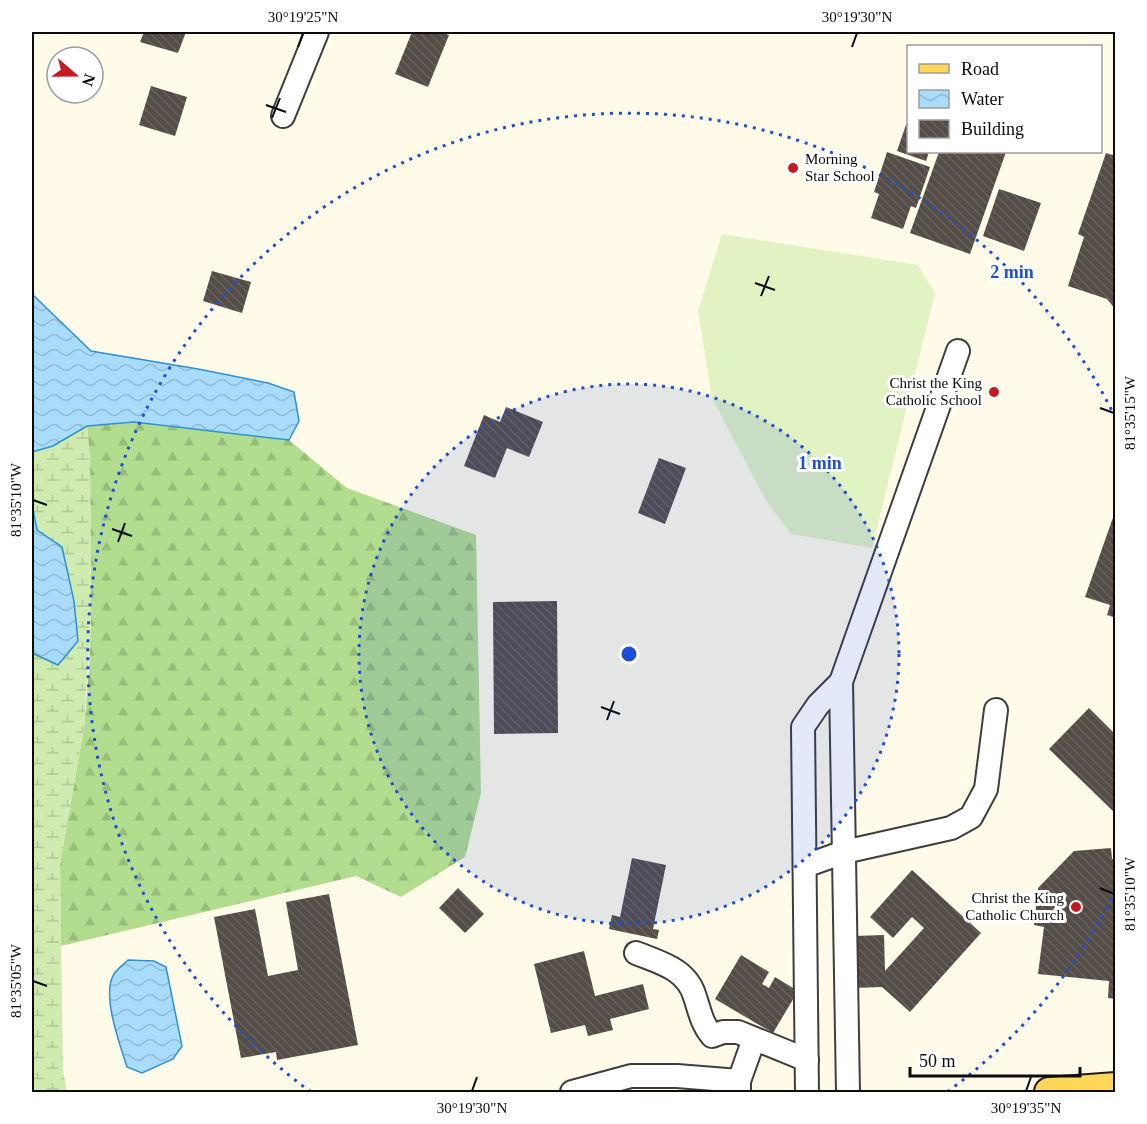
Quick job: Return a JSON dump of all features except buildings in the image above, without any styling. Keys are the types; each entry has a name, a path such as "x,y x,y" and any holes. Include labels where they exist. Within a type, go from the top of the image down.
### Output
{"main road":[{"path":"1049,1092 1116,1087"}],"street":[{"path":"283,116 317,32"},
{"path":"848,1092 841,682 958,351"},
{"path":"807,1092 803,727 818,705 841,682"},
{"path":"805,866 844,852 951,828 972,816 986,789 996,711"},
{"path":"636,953 668,965 690,982 704,1026 712,1036 723,1032 738,1032 807,1060"},
{"path":"572,1092 631,1076 677,1076 739,1087 754,1039"}],"green space":[{"path":"722,234 918,265 935,293 872,548 791,534 765,499 712,398 698,311"},
{"path":"32,399 87,426 90,462 91,617 84,727 60,864 63,1071 67,1092 32,1092"},
{"path":"134,422 289,440 347,488 476,535 481,793 465,857 401,897 356,876 61,946 60,864 84,727 89,670 90,462 87,426"}],"water":[{"path":"32,294 91,351 268,383 294,392 299,421 289,440 134,422 87,426 53,446 32,452"},
{"path":"32,504 37,530 62,547 74,601 78,641 58,665 32,653"},
{"path":"128,960 154,961 166,967 182,1046 173,1059 142,1073 127,1067 116,1033 111,1006 111,983 115,972"}],"place":[{"name":"Morning Star School","path":"793,168"},
{"name":"Christ the King Catholic School","path":"994,392"},
{"name":"Christ the King Catholic Church","path":"1076,907"}]}
